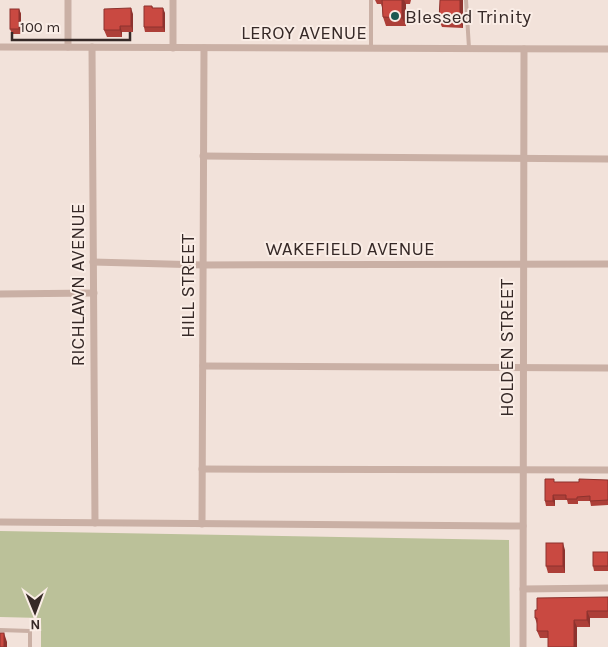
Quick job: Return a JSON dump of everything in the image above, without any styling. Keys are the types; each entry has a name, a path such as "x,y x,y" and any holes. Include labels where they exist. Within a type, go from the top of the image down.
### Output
{"street":[{"path":"68,0 68,47"},
{"path":"173,0 173,48"},
{"name":"LEROY AVENUE","path":"0,47 608,49"},
{"name":"RICHLAWN AVENUE","path":"92,47 95,523"},
{"name":"HILL STREET","path":"202,524 204,48"},
{"name":"HOLDEN STREET","path":"523,647 524,49"},
{"path":"203,156 608,159"},
{"name":"WAKEFIELD AVENUE","path":"93,262 203,265 608,264"},
{"path":"0,294 94,293"},
{"path":"203,366 608,368"},
{"path":"202,469 608,470"},
{"path":"0,522 523,526"},
{"path":"523,589 608,588"}],"lane":[{"path":"371,0 371,48"},
{"path":"466,0 469,48"},
{"path":"0,630 30,632 30,647"}],"green space":[{"path":"0,531 509,540 510,647 41,647 41,618 0,617"}],"building":[{"path":"382,0 402,0 402,18 383,17"},
{"path":"440,0 460,0 460,21 439,20"},
{"path":"144,6 163,8 163,27 144,27"},
{"path":"131,8 131,26 120,26 120,30 104,30 104,9"},
{"path":"10,9 19,9 19,29 10,29"},
{"path":"545,479 554,479 554,482 579,482 579,479 608,480 608,500 590,501 590,496 566,499 566,495 553,495 553,501 545,501"},
{"path":"546,543 563,543 563,566 546,566"},
{"path":"593,552 608,552 608,566 593,566"},
{"path":"608,597 608,611 587,611 587,620 574,620 574,647 548,647 548,631 537,631 535,610 537,610 537,598"},
{"path":"0,633 4,633 4,647 0,647"}],"place":[{"name":"Blessed Trinity","path":"395,16"}]}
